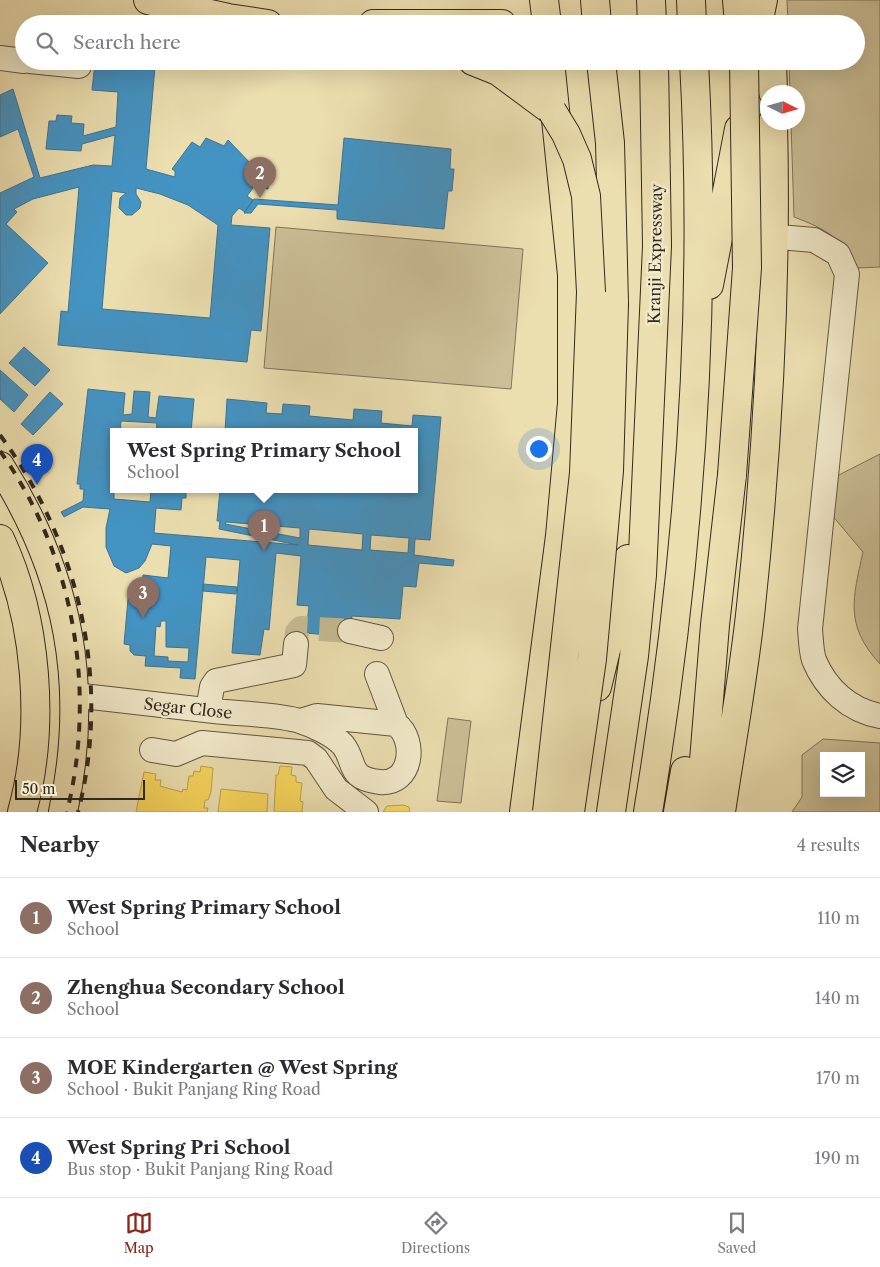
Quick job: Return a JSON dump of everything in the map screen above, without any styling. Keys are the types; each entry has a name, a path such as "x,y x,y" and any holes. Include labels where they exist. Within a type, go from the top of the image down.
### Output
{"main road":[{"path":"148,0 223,15"},
{"path":"544,0 546,15"},
{"path":"595,0 596,15"},
{"path":"651,0 652,15"},
{"path":"691,0 692,15"},
{"path":"760,15 763,0"},
{"path":"770,0 771,15"},
{"path":"496,70 552,111"},
{"path":"530,70 566,134 576,159 586,196 591,292 584,473 547,812"},
{"path":"524,812 560,536 572,403 572,275 551,70"},
{"path":"570,812 592,659 609,470 614,303 610,143 602,70"},
{"name":"Kranji Expressway","path":"647,446 657,246 654,70"},
{"path":"648,812 664,717 679,589 697,346 697,116 694,70"},
{"path":"698,812 732,475 747,268 744,70"},
{"path":"697,346 749,70"},
{"path":"772,70 773,85"},
{"path":"721,812 751,608 765,450 775,236 773,130"},
{"path":"565,812 624,582 647,446"},
{"path":"611,812 634,656 641,593 647,446"},
{"path":"0,466 37,536 53,578 71,645 74,695 73,740 63,812"},
{"path":"0,538 10,560 19,589 33,654 35,690 31,769 22,812"},
{"path":"678,812 716,625"}],"street":[{"path":"0,58 15,60"},
{"path":"719,233 814,240 838,254 847,274 810,630 814,659 826,684 848,704 880,716"},
{"path":"350,630 381,638"},
{"path":"208,710 212,687 216,680 295,654"},
{"path":"377,674 396,724"},
{"name":"Segar Close","path":"74,695 301,721 340,743 354,770 361,777 383,782 401,774 409,759 409,742 402,729 396,724 317,716 301,721"},
{"path":"252,748 256,715"},
{"path":"152,750 176,754 202,743 313,756 336,789 366,812"}],"shaded area":[{"path":"787,0 880,0 880,267 858,268 845,249 832,236 816,226 794,217 791,130 805,130 805,85 790,85 789,70 865,70 865,15 788,15"},
{"path":"276,227 523,249 511,389 264,368"},
{"path":"880,454 880,664 861,637 854,611 856,583 863,552 831,514 833,478"},
{"path":"448,718 471,721 461,803 437,801"},
{"path":"823,739 880,743 880,812 792,812 802,797 802,755"}],"building: Homes":[{"path":"201,766 213,768 211,792 208,800 205,800 204,808 208,808 207,812 136,812 144,772 156,774 155,780 161,780 160,786 182,792 183,789 187,790 189,776 193,776 194,771 200,772"},
{"path":"280,766 292,767 291,775 296,776 296,782 302,783 300,801 303,802 302,812 274,812 276,775 278,775"},
{"path":"221,789 268,794 267,812 218,812"},
{"path":"403,805 409,807 410,812 383,812 387,806"}],"building: Schools":[{"path":"94,70 155,70 146,169 175,177 175,171 172,169 192,142 200,147 206,138 224,146 228,140 255,168 269,169 268,189 263,188 264,179 254,178 250,182 253,188 247,196 253,200 245,212 239,208 232,216 231,225 270,228 261,331 251,330 247,362 58,345 61,311 68,312 79,187 33,199 14,209 17,212 6,224 48,263 0,314 0,193 34,177 18,129 0,137 0,95 13,89 40,178 93,165 112,166 115,135 82,144 81,151 46,149 49,121 56,121 57,115 72,116 71,123 84,124 83,136 116,127 118,92 92,90","holes":["136,188 160,194 188,205 218,225 210,318 102,309 112,191 126,193 120,198 119,208 126,215 132,215 140,208 141,202 136,194"]},
{"path":"344,138 451,149 450,169 454,169 452,191 448,191 444,229 337,219 337,210 258,204 251,213 244,213 254,199 338,205"},
{"path":"24,347 50,370 35,386 9,363"},
{"path":"0,370 28,395 14,412 0,399"},
{"path":"88,389 125,393 123,415 132,414 134,391 150,392 148,417 156,418 159,396 194,399 191,428 156,428 157,423 121,421 120,428 110,428 110,493 114,493 114,499 150,502 151,493 186,493 186,498 182,498 181,510 156,508 154,533 298,545 219,529 220,521 217,521 220,493 418,493 418,428 225,428 227,399 267,403 266,413 282,414 283,404 310,406 309,416 353,420 354,409 382,411 381,423 412,426 413,415 441,417 430,540 415,539 414,555 454,560 453,566 419,563 416,587 403,586 400,619 352,616 350,637 306,633 309,606 297,605 301,556 276,553 269,630 264,629 260,655 232,653 240,560 206,557 195,679 180,678 181,668 145,666 146,656 134,655 130,651 130,645 124,644 129,588 141,589 143,575 168,578 171,546 152,544 145,561 139,568 126,573 114,566 106,547 106,528 110,509 83,507 64,517 61,512 83,501 84,489 80,489 80,484 77,484","holes":["226,522 300,528 300,538 225,524","309,529 363,534 362,550 308,545","371,535 409,538 408,553 370,550","161,621 166,621 166,647 189,648 188,662 168,661 168,657 154,656 156,626 160,627"]},
{"path":"50,392 63,404 33,435 21,424"},
{"path":"203,584 237,587 236,594 203,591"}],"tunnel":[{"path":"296,644 297,632 301,628 350,631"}],"railway":[{"path":"0,435 27,477 50,521 68,567 81,615 89,664 91,713 88,763 78,812"},
{"path":"0,451 25,491 46,534 62,578 72,624 78,671 80,718 76,765 67,812"}],"place":[{"name":"Zhenghua Secondary School","path":"260,198"},
{"name":"West Spring Pri School","path":"37,485"},
{"name":"West Spring Primary School","path":"264,551"},
{"name":"MOE Kindergarten @ West Spring","path":"143,618"}]}
